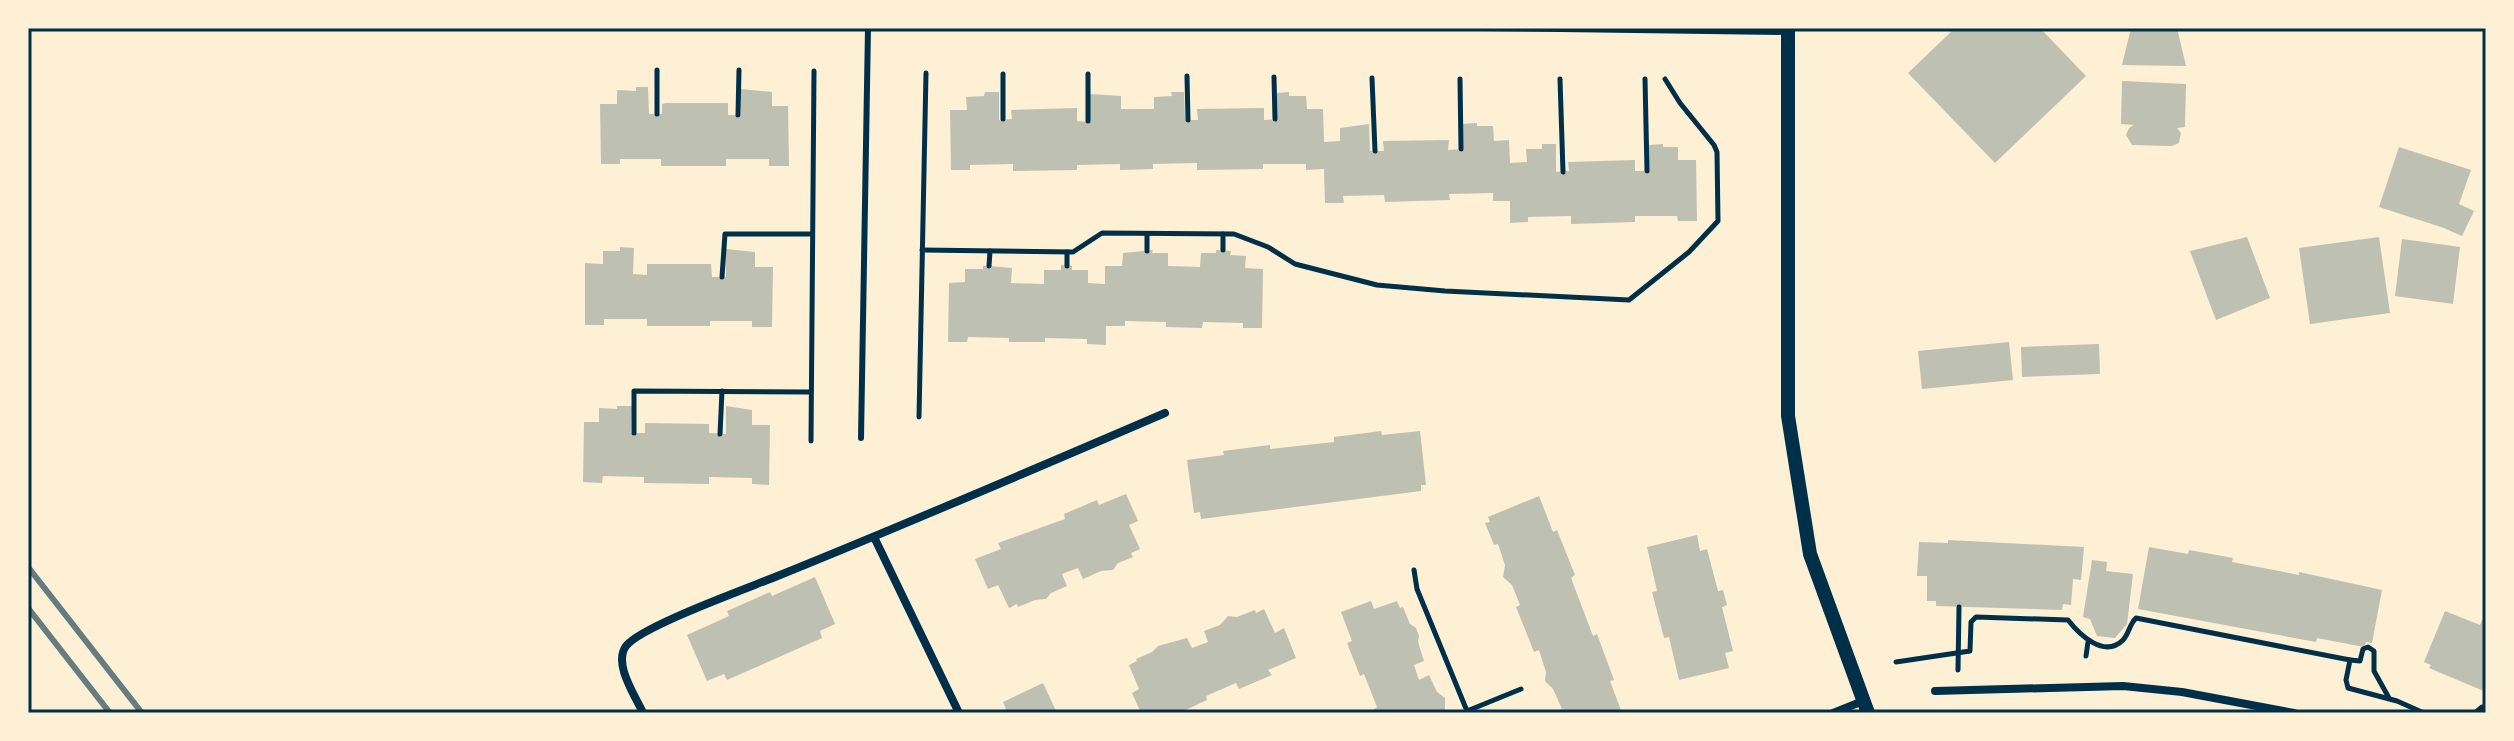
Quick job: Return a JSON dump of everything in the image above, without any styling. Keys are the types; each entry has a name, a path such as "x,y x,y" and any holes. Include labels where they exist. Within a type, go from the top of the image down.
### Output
{"street":[{"path":"1788,30 1788,416 1810,554 1866,707 1833,713"},
{"path":"643,713 621,663 625,647 636,637 1165,413"},
{"path":"874,537 959,713"},
{"path":"1935,691 2123,686 2182,692 2294,713"}],"lane":[{"path":"861,438 868,28"},
{"path":"1478,28 1788,30"}],"path":[{"path":"657,70 657,114"},
{"path":"738,115 739,70"},
{"path":"811,441 814,71"},
{"path":"919,417 926,73"},
{"path":"1003,74 1003,119"},
{"path":"1088,74 1088,121"},
{"path":"1187,76 1188,120"},
{"path":"1274,77 1275,119"},
{"path":"1372,78 1375,151"},
{"path":"1460,79 1461,149"},
{"path":"1560,79 1563,172"},
{"path":"1645,79 1647,171"},
{"path":"922,250 1067,252 1076,251 1099,234 1223,234 1242,236 1268,247 1295,264 1377,285 1629,300 1689,252 1718,221 1717,152 1665,79"},
{"path":"722,277 725,234 812,234"},
{"path":"1223,234 1223,250"},
{"path":"1147,235 1147,251"},
{"path":"989,266 990,251"},
{"path":"1067,252 1067,266"},
{"path":"634,433 634,391 810,392"},
{"path":"720,434 722,391"},
{"path":"1414,570 1417,589 1467,711 1521,689"},
{"path":"1959,607 1960,691"},
{"path":"1896,662 1970,651 1971,622 1976,617 2068,620 2088,642 2102,646 2117,645 2126,638 2129,626 2136,618 2350,660 2360,661 2363,649 2368,647 2374,651 2374,671 2390,699"},
{"path":"2086,656 2088,642"},
{"path":"2350,660 2346,680 2348,688 2390,699 2424,713"},
{"path":"2475,713 2482,707 2486,709"}],"building":[{"path":"1955,28 2040,28 2086,76 1995,163 1908,73"},
{"path":"2131,28 2177,28 2186,66 2122,65"},
{"path":"2122,81 2186,84 2185,127 2177,128 2181,133 2179,143 2172,146 2132,145 2126,135 2134,125 2121,124"},
{"path":"636,87 648,87 649,114 662,114 662,104 666,103 728,103 728,115 741,115 741,89 772,92 772,106 788,106 789,166 769,166 769,159 726,159 726,166 661,166 661,159 620,159 620,164 601,164 600,104 617,104 617,90 636,91"},
{"path":"985,92 999,92 999,120 1012,119 1011,110 1077,108 1077,121 1090,122 1090,94 1121,96 1121,109 1154,109 1154,97 1184,92 1185,120 1198,120 1197,109 1264,108 1264,120 1277,119 1277,93 1289,92 1289,96 1306,96 1307,109 1323,109 1324,142 1340,141 1340,128 1369,124 1370,151 1384,151 1383,141 1449,140 1448,150 1463,149 1462,124 1477,123 1477,126 1493,126 1494,141 1509,140 1510,163 1527,162 1526,149 1542,149 1542,144 1556,144 1556,172 1569,171 1568,162 1635,160 1635,171 1649,171 1649,145 1663,144 1663,147 1678,147 1678,160 1696,160 1697,221 1678,221 1677,216 1635,216 1635,222 1571,224 1571,216 1528,217 1528,222 1510,223 1510,201 1493,201 1493,193 1449,194 1450,200 1385,202 1384,195 1343,196 1344,203 1325,203 1324,169 1306,170 1306,164 1263,164 1263,169 1197,170 1197,163 1153,164 1153,169 1120,170 1120,164 1077,165 1077,170 1013,171 1013,164 970,165 970,170 951,170 950,110 967,110 966,97 984,96"},
{"path":"2399,147 2471,170 2459,204 2474,211 2462,236 2379,207"},
{"path":"2247,237 2270,298 2216,320 2190,251"},
{"path":"2379,237 2390,313 2310,324 2299,248"},
{"path":"2402,239 2460,247 2453,304 2395,296"},
{"path":"620,247 634,248 633,274 647,275 647,264 711,264 712,277 726,277 726,249 755,252 755,267 773,267 772,327 752,327 752,321 710,321 710,326 647,326 647,319 604,319 604,325 585,325 585,263 603,264 603,251 620,251"},
{"path":"1153,250 1152,253 1168,253 1168,266 1200,267 1201,253 1216,253 1216,250 1246,256 1245,268 1263,269 1262,328 1243,328 1243,323 1203,322 1202,328 1166,327 1166,322 1125,321 1125,326 1106,326 1106,345 1087,344 1087,339 1045,338 1045,342 1009,342 1009,338 968,337 967,342 948,342 949,283 965,282 965,269 983,269 983,266 1012,268 1011,283 1044,284 1044,270 1061,270 1061,265 1072,266 1072,270 1088,270 1088,283 1105,284 1105,266 1122,266 1123,253"},
{"path":"2009,342 2013,380 1922,389 1918,351"},
{"path":"2099,344 2100,374 2022,377 2021,347"},
{"path":"617,406 632,406 631,433 645,433 645,423 709,424 709,433 726,434 726,406 752,410 752,425 770,425 769,485 752,484 752,478 709,477 709,484 644,483 644,477 603,476 602,483 583,482 584,422 599,422 599,408 617,409"},
{"path":"1381,431 1382,435 1420,431 1426,485 1421,485 1421,491 1201,519 1200,512 1194,513 1187,460 1224,455 1223,451 1270,445 1270,449 1334,442 1334,437"},
{"path":"1126,494 1138,521 1129,525 1140,549 1131,553 1133,557 1118,563 1113,570 1101,571 1083,579 1078,568 1062,574 1067,586 1051,593 1046,599 1018,607 1017,604 1009,608 998,585 988,589 975,559 1001,549 998,543 1065,519 1064,514 1097,500 1099,505"},
{"path":"1539,496 1575,575 1571,578 1593,636 1597,634 1622,713 1559,713 1562,709 1553,689 1545,681 1546,672 1539,650 1534,652 1516,607 1520,605 1512,585 1503,577 1505,565 1498,544 1494,545 1485,523 1490,522 1488,517"},
{"path":"1697,535 1700,551 1707,549 1718,591 1723,590 1727,605 1722,607 1733,651 1725,653 1729,668 1679,680 1669,637 1664,638 1652,592 1657,591 1647,547"},
{"path":"1948,540 2084,547 2081,580 2073,579 2071,605 2063,604 2062,610 1936,606 1936,601 1927,601 1927,576 1917,576 1919,542 1948,543"},
{"path":"2149,547 2233,558 2232,562 2299,575 2299,572 2382,590 2372,643 2366,642 2364,647 2317,638 2316,642 2138,609"},
{"path":"2092,560 2107,562 2106,571 2133,574 2127,624 2115,638 2097,636 2090,619 2083,617"},
{"path":"815,577 835,624 820,631 822,638 727,680 724,674 707,681 687,635 729,616 727,611"},
{"path":"1371,601 1374,609 1397,601 1400,608 1403,607 1419,636 1424,661 1414,665 1419,680 1429,675 1437,692 1445,698 1445,713 1374,713 1377,707 1347,643 1352,641 1341,612"},
{"path":"1264,609 1275,633 1284,628 1296,658 1268,670 1272,675 1239,689 1236,683 1206,696 1207,700 1179,713 1141,713 1132,693 1139,689 1129,665 1136,659 1158,646 1187,638 1192,648 1208,642 1204,631 1220,625 1228,616 1237,617"},
{"path":"2445,611 2480,625 2482,620 2486,622 2486,692 2429,668 2431,665 2424,662"},
{"path":"1043,683 1057,713 996,713 1006,709 1003,702"}],"railway":[{"path":"28,567 142,713"},
{"path":"28,608 110,713"}]}
